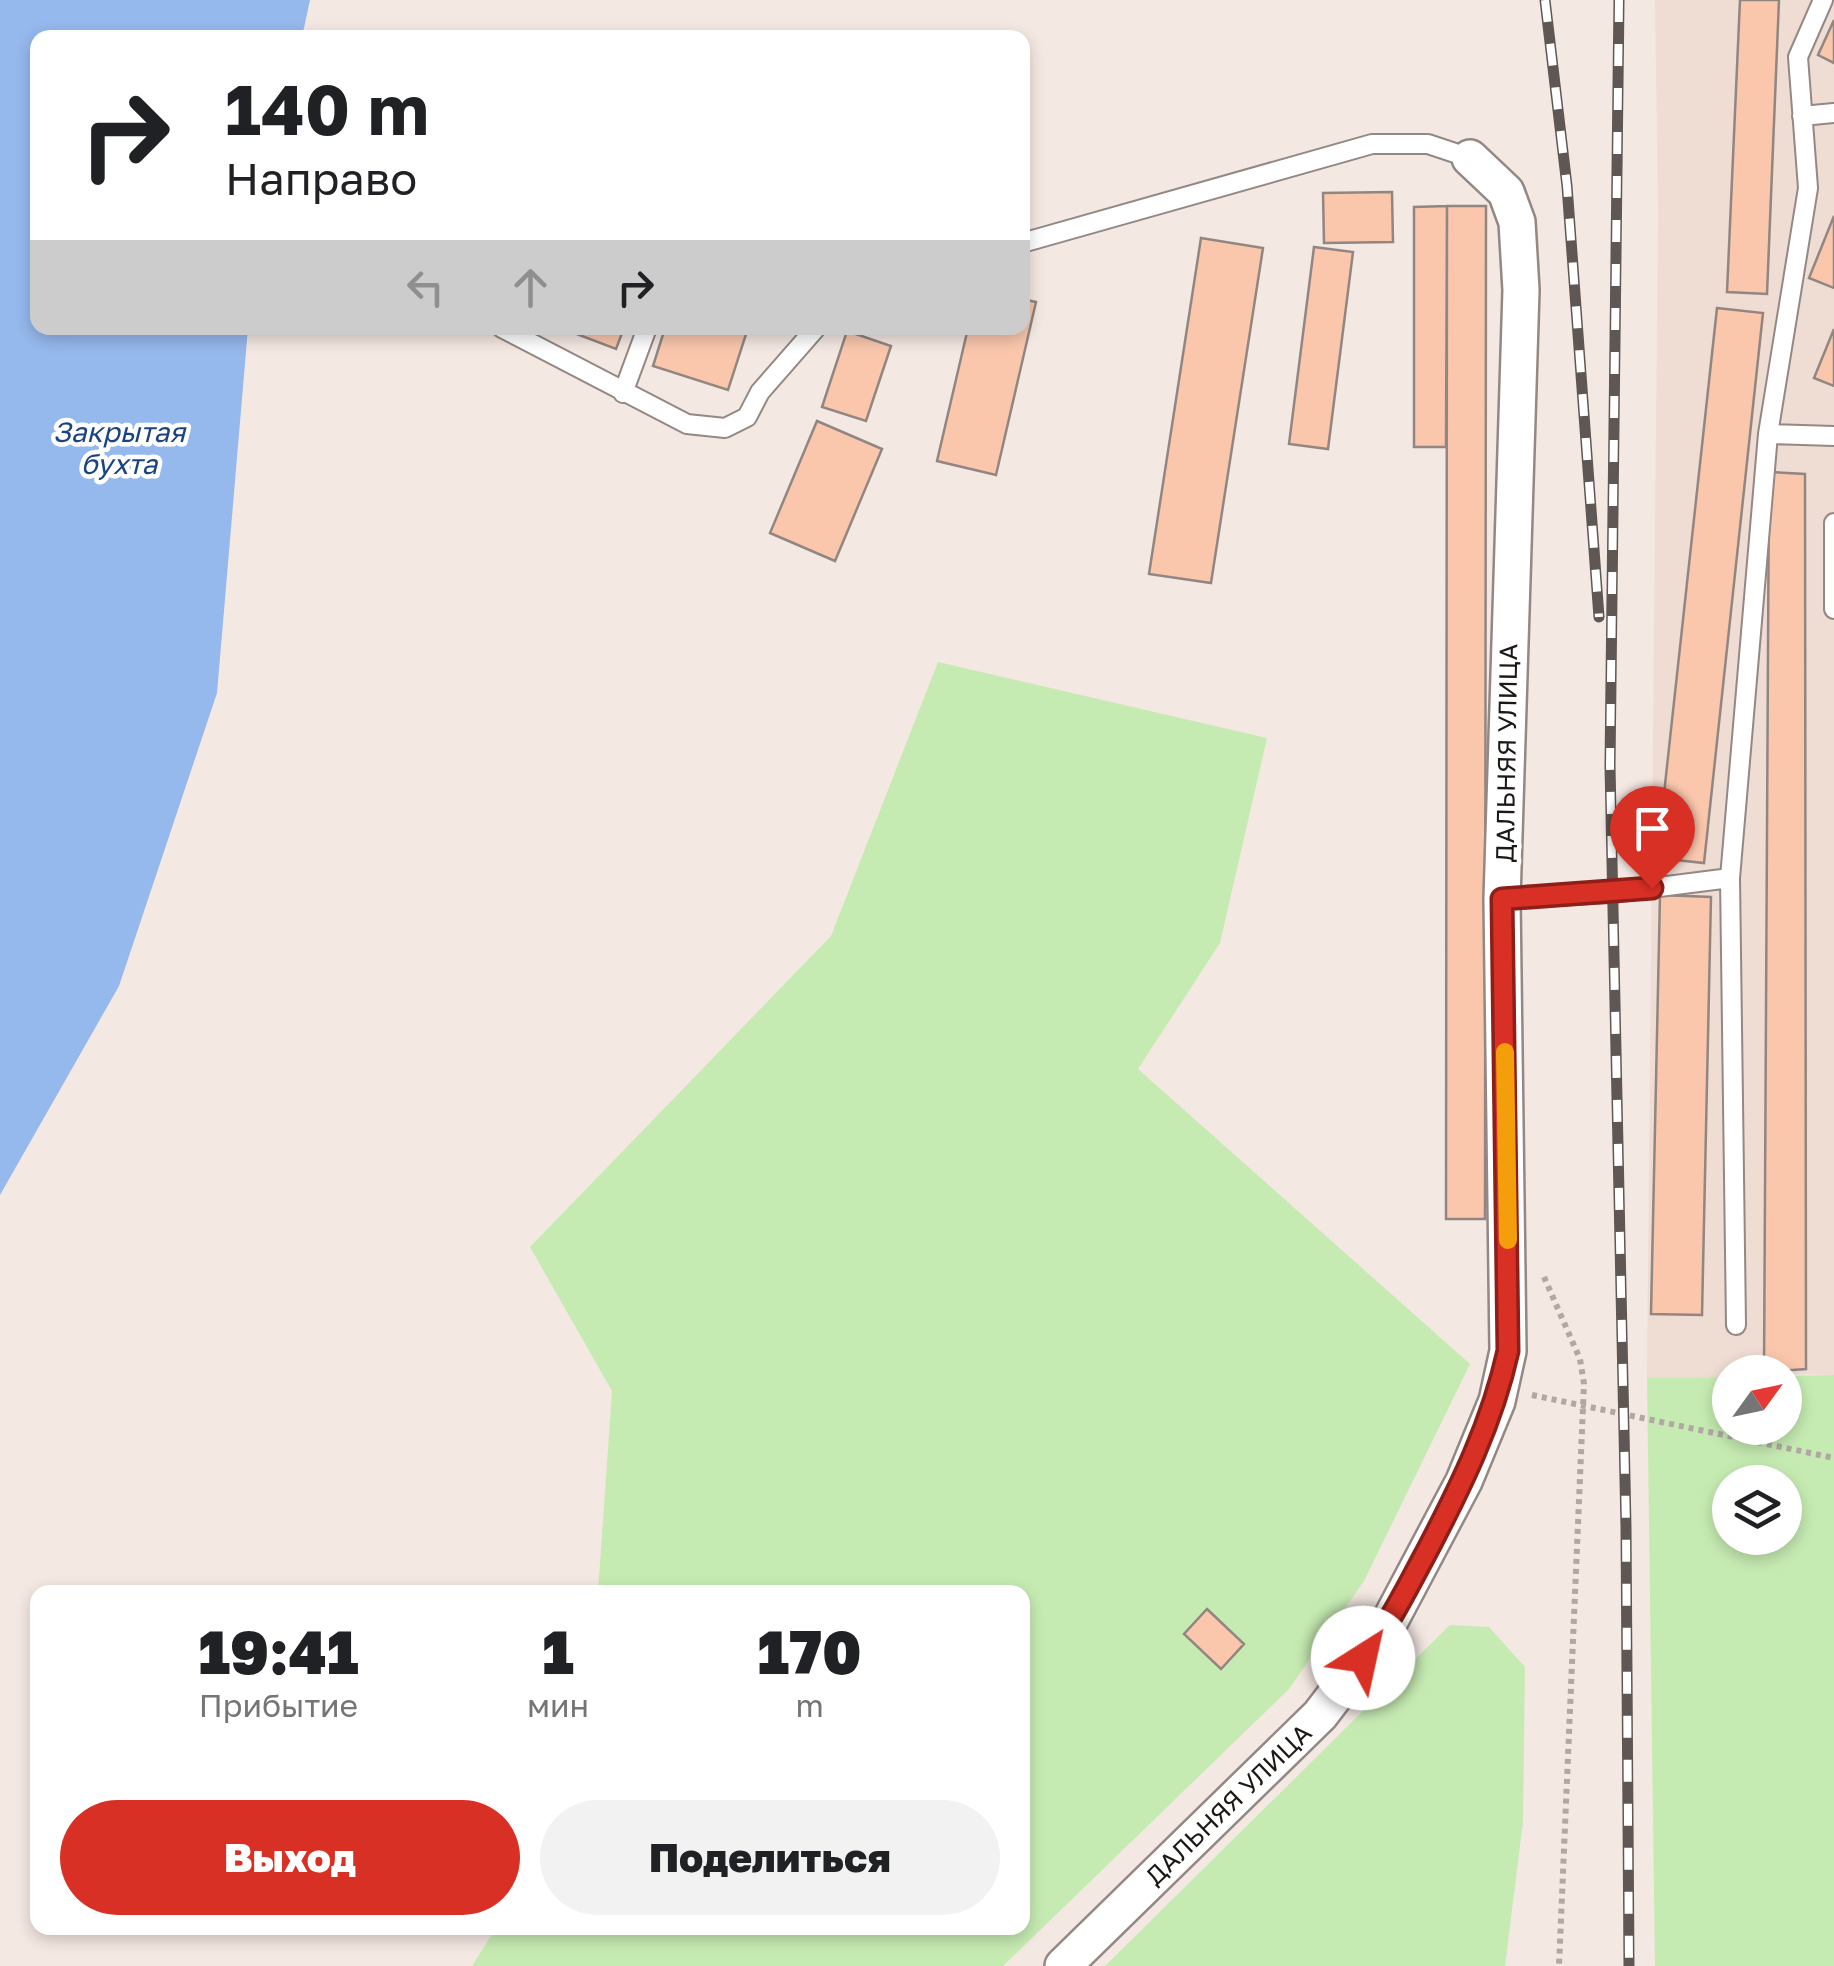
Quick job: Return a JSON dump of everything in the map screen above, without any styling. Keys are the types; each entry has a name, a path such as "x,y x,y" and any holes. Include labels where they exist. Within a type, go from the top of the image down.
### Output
{"street":[{"name":"ДАЛЬНЯЯ УЛИЦА","path":"1063,1966 1320,1714 1385,1630 1464,1481 1500,1388 1508,1351 1502,899 1521,290 1517,222 1506,192 1470,158"}],"lane":[{"path":"1736,1325 1730,878 1768,434 1808,188 1798,57 1822,0"},
{"path":"1802,116 1834,113"},
{"path":"1030,241 1372,144 1428,144 1470,158"},
{"path":"515,335 687,424 725,428 747,417 760,392 810,335"},
{"path":"623,393 644,335"},
{"path":"1768,434 1834,436"},
{"path":"1834,523 1834,609"},
{"path":"1502,899 1612,893 1730,878"}],"path":[{"path":"1537,1260 1580,1360 1584,1406 1559,1966"},
{"path":"1500,1388 1834,1458"}],"shaded area":[{"path":"1655,0 1834,0 1834,1375 1802,1374 1802,1355 1712,1355 1712,1377 1647,1378 1658,214"}],"green space":[{"path":"938,662 1267,738 1220,943 1138,1069 1470,1364 1364,1581 1289,1689 1003,1966 472,1966 492,1935 1030,1935 1030,1585 598,1585 612,1391 530,1247 831,936"},
{"path":"1834,1375 1834,1966 1655,1966 1647,1378 1712,1377 1712,1445 1802,1445 1802,1376"},
{"path":"1450,1625 1489,1627 1525,1667 1523,1822 1505,1966 1105,1966"}],"water":[{"name":"Закрытая бухта","path":"0,0 310,0 304,30 30,30 30,335 247,335 217,693 119,986 0,1195"}],"building":[{"path":"1740,0 1779,0 1767,294 1727,292"},
{"path":"1834,20 1834,63 1818,55"},
{"path":"1392,192 1393,242 1324,243 1323,193"},
{"path":"1447,206 1486,206 1485,1219 1446,1219"},
{"path":"1447,206 1446,447 1414,447 1414,207"},
{"path":"1834,216 1834,288 1809,278"},
{"path":"1201,238 1263,248 1211,583 1149,574"},
{"path":"1314,247 1353,252 1328,449 1289,444"},
{"path":"1030,301 1036,302 1030,328"},
{"path":"1717,308 1763,313 1704,863 1657,858"},
{"path":"1834,329 1834,386 1814,378"},
{"path":"579,335 621,335 616,349"},
{"path":"663,335 746,335 728,390 653,366"},
{"path":"846,335 859,335 891,346 866,421 822,407"},
{"path":"966,335 1028,335 996,475 937,461"},
{"path":"817,421 882,449 835,561 770,533"},
{"path":"1769,472 1805,474 1806,1369 1802,1369 1802,1355 1764,1355"},
{"path":"1660,895 1711,897 1702,1315 1651,1314"},
{"path":"1207,1609 1244,1644 1221,1669 1184,1634"}],"railway":[{"path":"1545,0 1567,186 1599,617"},
{"path":"1619,0 1610,766 1626,1527 1629,1966"}],"slow traffic":[{"path":"1505,1052 1508,1240"}],"route":[{"path":"1363,1658 1385,1630 1464,1481 1497,1401 1508,1351 1502,899 1652,888"}]}
